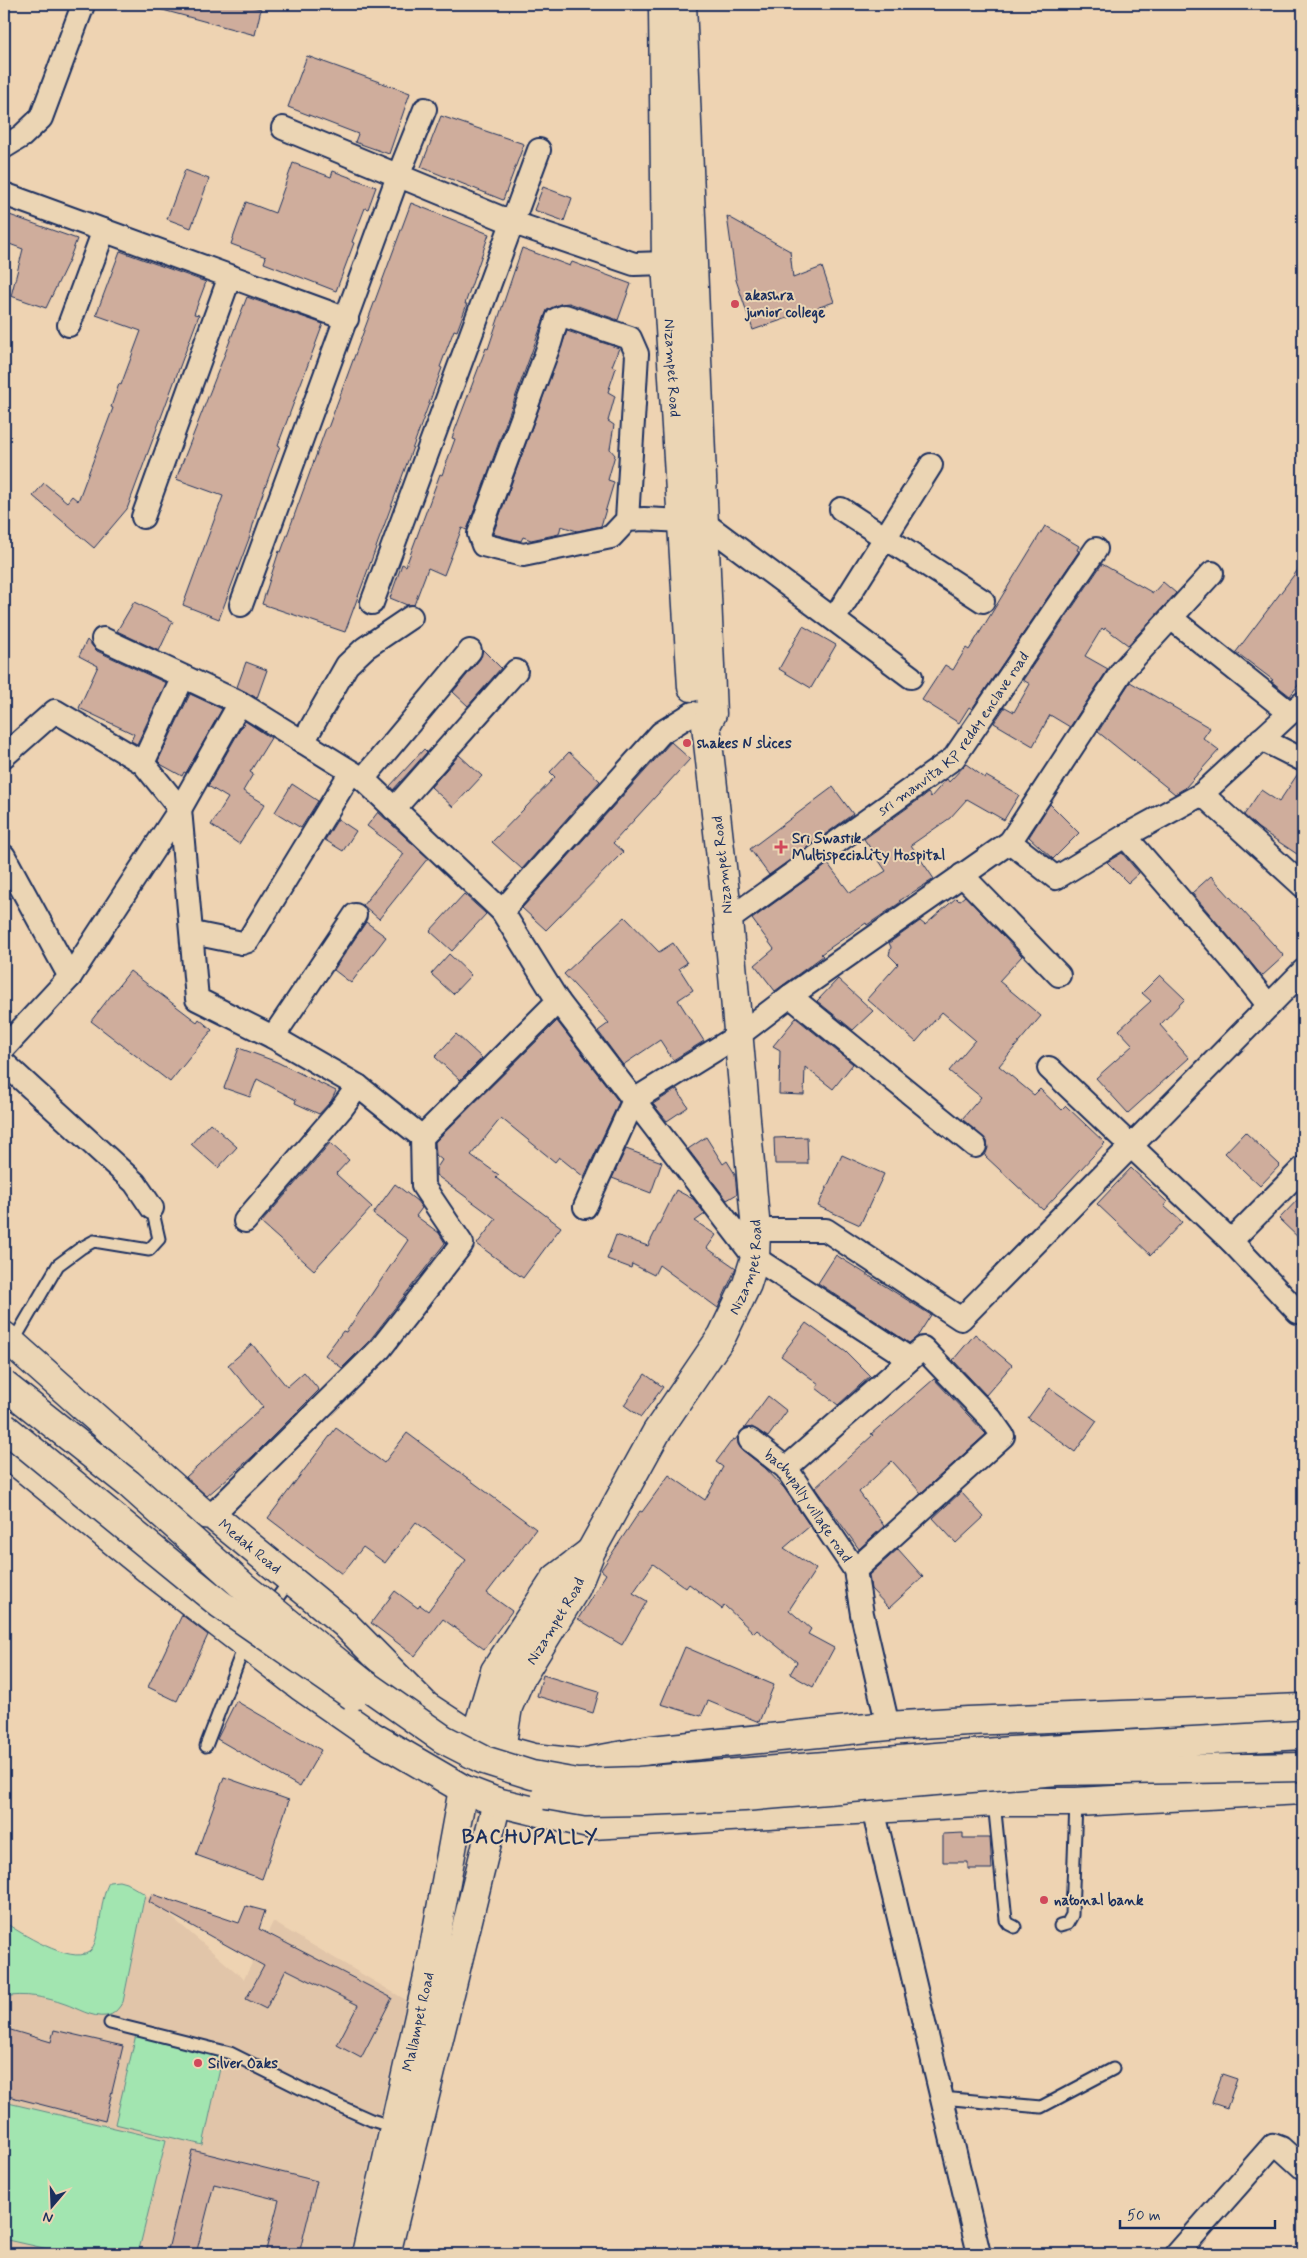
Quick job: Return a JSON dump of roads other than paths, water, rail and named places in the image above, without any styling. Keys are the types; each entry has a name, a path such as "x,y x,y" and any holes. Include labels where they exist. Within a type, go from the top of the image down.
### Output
{"main road":[{"name":"Nizampet Road","path":"501,1749 508,1708 520,1679 576,1588 591,1551 656,1433 722,1336 747,1284 755,1258 756,1230 728,920 700,719 712,714 666,263 663,4"},
{"name":"Nizampet Road","path":"682,4 693,521"},
{"name":"Medak Road","path":"8,1339 204,1514 212,1515 345,1624 426,1706 475,1738 501,1749 534,1758 580,1763 650,1750 888,1726 968,1721 1303,1708"},
{"path":"4,1385 129,1484 244,1587 363,1683 443,1739 484,1760 532,1775 577,1782 639,1780 1010,1751 1303,1735"},
{"path":"4,1427 220,1604 445,1760 480,1778 521,1791 586,1802 744,1797 1057,1771 1303,1767"},
{"path":"5,1456 300,1686 372,1736 463,1790 497,1802 592,1826 994,1802 1076,1802 1303,1790"},
{"path":"475,1738 495,1671 556,1578 591,1551"},
{"path":"790,1736 798,1814"},
{"name":"Mallampet Road","path":"366,2254 432,1958 463,1790"},
{"name":"Mallampet Road","path":"386,2254 497,1802"}],"street":[{"path":"4,147 22,136 41,118 83,5"},
{"path":"241,605 398,176 425,110"},
{"path":"282,128 511,222 634,264 666,263"},
{"path":"372,602 539,150"},
{"path":"4,194 347,319"},
{"path":"69,325 104,230"},
{"path":"143,517 230,276"},
{"path":"627,520 637,354 630,338 565,316 557,319 550,344 479,534 483,545 523,556 611,538 627,520 693,521 834,619 911,676"},
{"path":"834,619 931,465"},
{"path":"841,509 983,601"},
{"name":"sri manvita KP reddy enclave road","path":"728,920 954,758 1096,550"},
{"path":"585,1207 634,1100 739,1034 790,996 1010,842 1122,671 1212,573"},
{"path":"303,742 347,664 365,648 411,616"},
{"path":"1010,842 1056,878 1125,836 1202,794 1296,708 1171,618"},
{"path":"103,639 240,704 357,776 394,809 502,911 558,1001 755,1258 910,1359"},
{"path":"193,933 242,943 248,941 357,776 470,651"},
{"path":"394,809 516,671"},
{"path":"143,763 183,677"},
{"path":"4,1048 70,976 180,809 240,704"},
{"path":"4,756 56,711 143,763 180,809 193,933 197,999 273,1037 358,1086 422,1136"},
{"path":"502,911 661,733 700,719"},
{"path":"1261,739 1303,760"},
{"path":"1202,794 1303,886"},
{"path":"1125,836 1239,968 1268,1006"},
{"path":"4,856 70,976"},
{"path":"962,875 1059,975"},
{"path":"273,1037 355,915"},
{"path":"756,1230 826,1230 961,1319 1303,971"},
{"path":"790,996 975,1146"},
{"path":"212,1515 380,1349 462,1244 423,1186 422,1136 558,1001"},
{"path":"4,1063 135,1183 152,1208"},
{"path":"1049,1068 1230,1241 1298,1312"},
{"path":"245,1221 342,1108 358,1086"},
{"path":"1230,1241 1303,1168"},
{"path":"786,1468 923,1348 991,1419 1003,1436 855,1570"},
{"name":"bachupally village road","path":"750,1440 786,1468 855,1570 888,1726"},
{"path":"874,1809 979,2254"},
{"path":"1177,2254 1273,2145 1281,2148 1303,2168"}],"lane":[{"path":"8,1339 58,1266 81,1248 94,1241 149,1250 159,1239 152,1208"},
{"path":"206,1746 245,1644 291,1579"},
{"path":"994,1802 1006,1920 1015,1927"},
{"path":"1060,1926 1067,1924 1072,1914 1076,1802"},
{"path":"110,2023 230,2053 308,2092 371,2120 395,2128"},
{"path":"942,2098 1041,2107 1113,2069"}],"place":[{"name":"akashra junior college","path":"735,304"},
{"name":"shakes N slices","path":"687,743"},
{"name":"Sri Swastik Multispeciality Hospital","path":"781,847"},
{"name":"natonal bank","path":"1044,1900"},
{"name":"Silver Oaks","path":"198,2063"}],"district":[{"name":"BACHUPALLY","path":"530,1836"}]}
